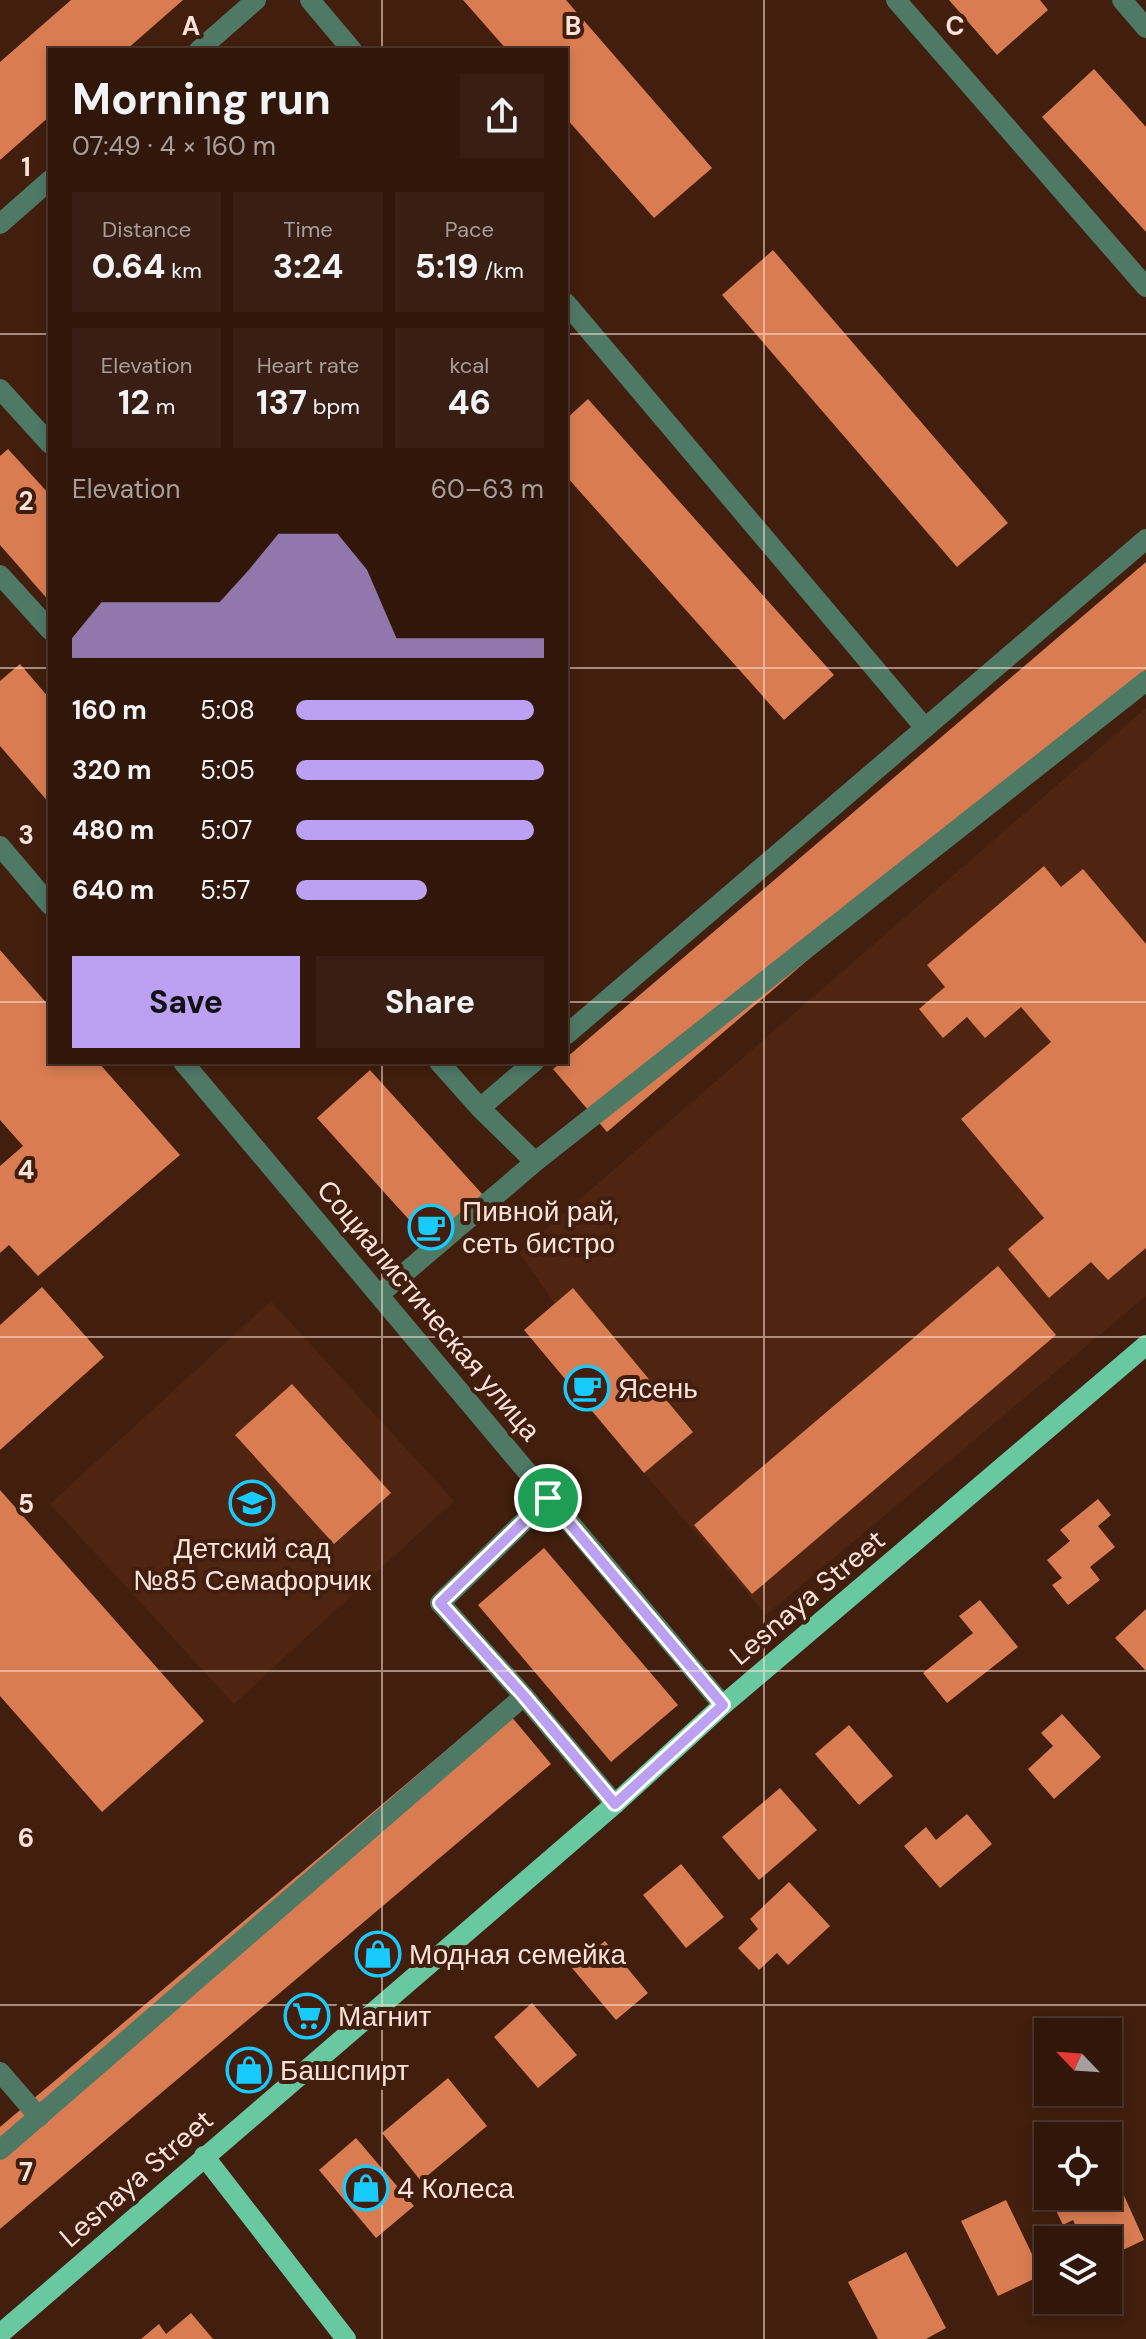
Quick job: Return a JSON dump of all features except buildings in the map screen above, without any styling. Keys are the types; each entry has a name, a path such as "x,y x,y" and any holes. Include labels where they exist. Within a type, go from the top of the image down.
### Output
{"main road":[{"name":"Lesnaya Street","path":"0,2334 615,1804 723,1705 1146,1345"},
{"path":"204,2156 346,2339"}],"street":[{"path":"201,48 256,0"},
{"path":"310,0 350,48"},
{"path":"896,0 1146,287"},
{"path":"1122,0 1146,28"},
{"path":"0,224 48,182"},
{"path":"568,305 925,728"},
{"path":"0,389 48,442"},
{"path":"568,1033 1146,539"},
{"path":"0,575 7,597 48,628"},
{"path":"380,1294 535,1162 1146,681"},
{"path":"0,846 48,903"},
{"name":"Социалистическая улица","path":"185,1064 723,1705"},
{"path":"441,1064 535,1162"},
{"path":"480,1108 532,1064"},
{"path":"548,1498 440,1603 615,1804"},
{"path":"0,2150 524,1696"},
{"path":"0,2072 39,2117"}],"shaded area":[{"path":"1146,708 1146,1296 766,1615 644,1473 693,1431 573,1289 555,1304 519,1252"},
{"name":"Детский сад №85 Семафорчик","path":"271,1301 454,1501 234,1704 50,1504"}],"place":[{"name":"Пивной рай, сеть бистро","path":"431,1227"},
{"name":"Ясень","path":"587,1388"},
{"name":"Детский сад №85 Семафорчик","path":"252,1503"},
{"name":"Модная семейка","path":"378,1954"},
{"name":"Магнит","path":"307,2016"},
{"name":"Башспирт","path":"249,2070"},
{"name":"4 Колеса","path":"366,2188"}],"route":[{"path":"548,1498 723,1705 615,1804 440,1603 548,1498"}]}
